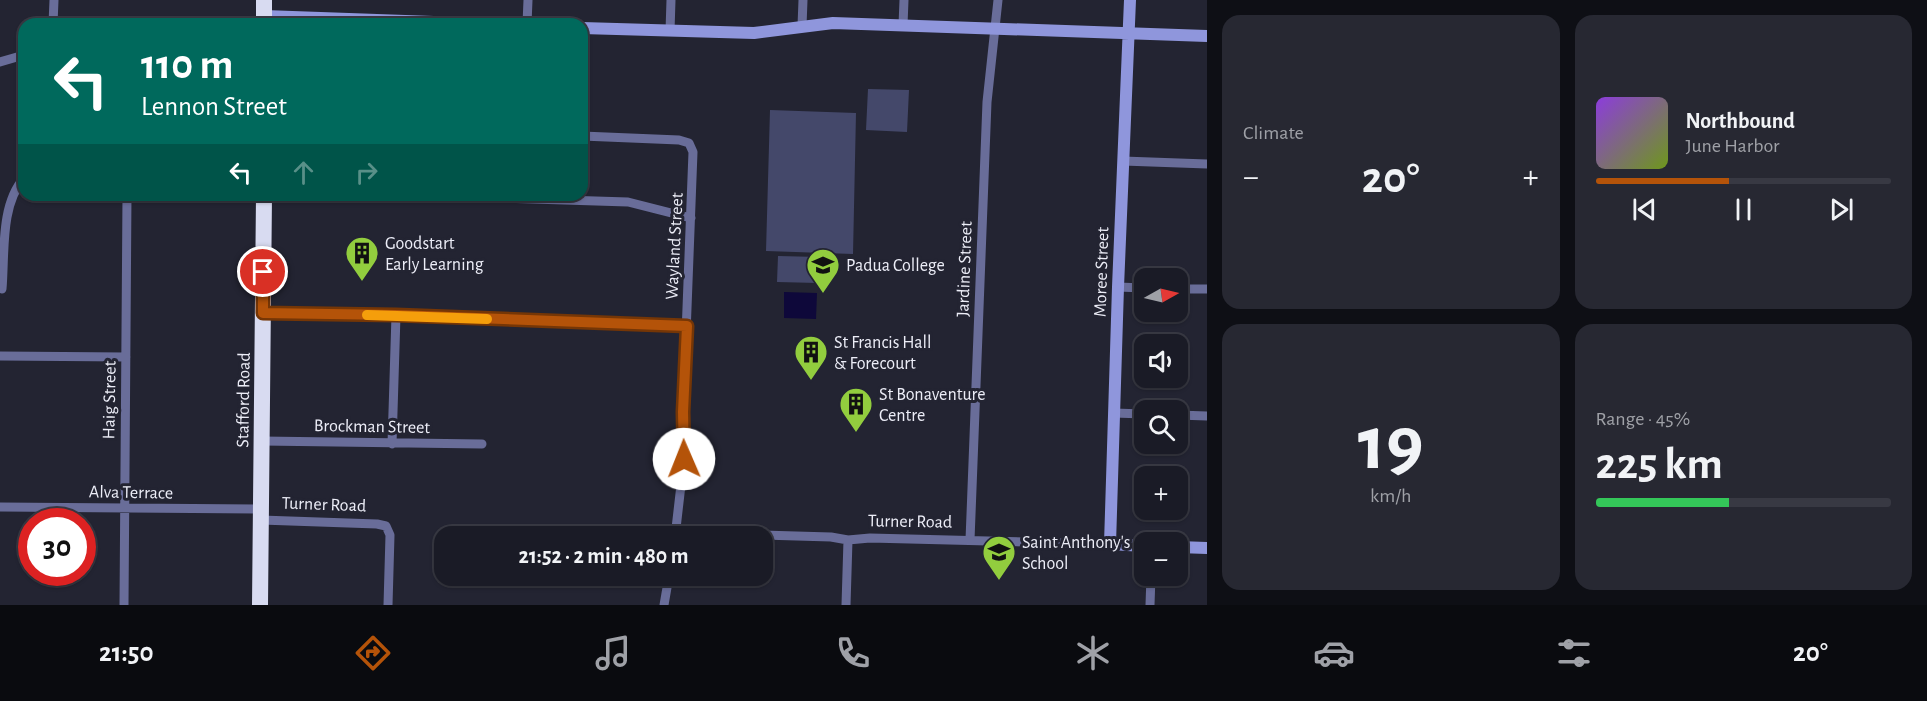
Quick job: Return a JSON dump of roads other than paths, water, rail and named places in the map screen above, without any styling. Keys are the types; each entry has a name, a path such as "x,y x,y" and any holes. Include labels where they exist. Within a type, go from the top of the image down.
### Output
{"highway":[{"name":"Stafford Road","path":"260,605 264,201"}],"street":[{"path":"53,18 54,0"},
{"path":"527,18 528,0"},
{"path":"670,31 671,0"},
{"path":"802,26 803,0"},
{"path":"903,25 904,0"},
{"name":"Jardine Street","path":"970,540 985,136 998,0"},
{"name":"Moree Street","path":"1110,544 1130,0"},
{"path":"264,13 367,18"},
{"path":"588,27 754,33 832,23 1207,36"},
{"path":"0,62 18,57"},
{"name":"Wayland Street","path":"588,136 673,139 689,144 694,156 683,412 684,459 676,526"},
{"path":"1123,161 1207,164"},
{"path":"2,289 4,217 10,195 18,185"},
{"name":"Haig Street","path":"124,605 127,201"},
{"path":"588,201 628,202 691,218"},
{"path":"1118,287 1134,288"},
{"path":"1188,289 1207,290"},
{"path":"263,313 396,315 687,326"},
{"path":"392,444 396,315"},
{"path":"0,356 126,357"},
{"path":"1114,413 1134,414"},
{"path":"1188,415 1207,416"},
{"name":"Brockman Street","path":"262,441 482,444"},
{"name":"Alva Terrace","path":"0,507 124,508 261,514"},
{"name":"Turner Road","path":"261,514 386,526 390,535 388,605"},
{"name":"Turner Road","path":"773,535 831,537 848,540 870,538 1134,545"},
{"path":"846,605 848,540"},
{"path":"1188,547 1207,548"},
{"path":"664,605 667,586"},
{"path":"1150,605 1151,586"}],"place":[{"name":"Goodstart Early Learning","path":"362,282"},
{"name":"Padua College","path":"823,294"},
{"name":"St Francis Hall & Forecourt","path":"811,381"},
{"name":"St Bonaventure Centre","path":"856,433"},
{"name":"Saint Anthony's School","path":"999,581"}]}
